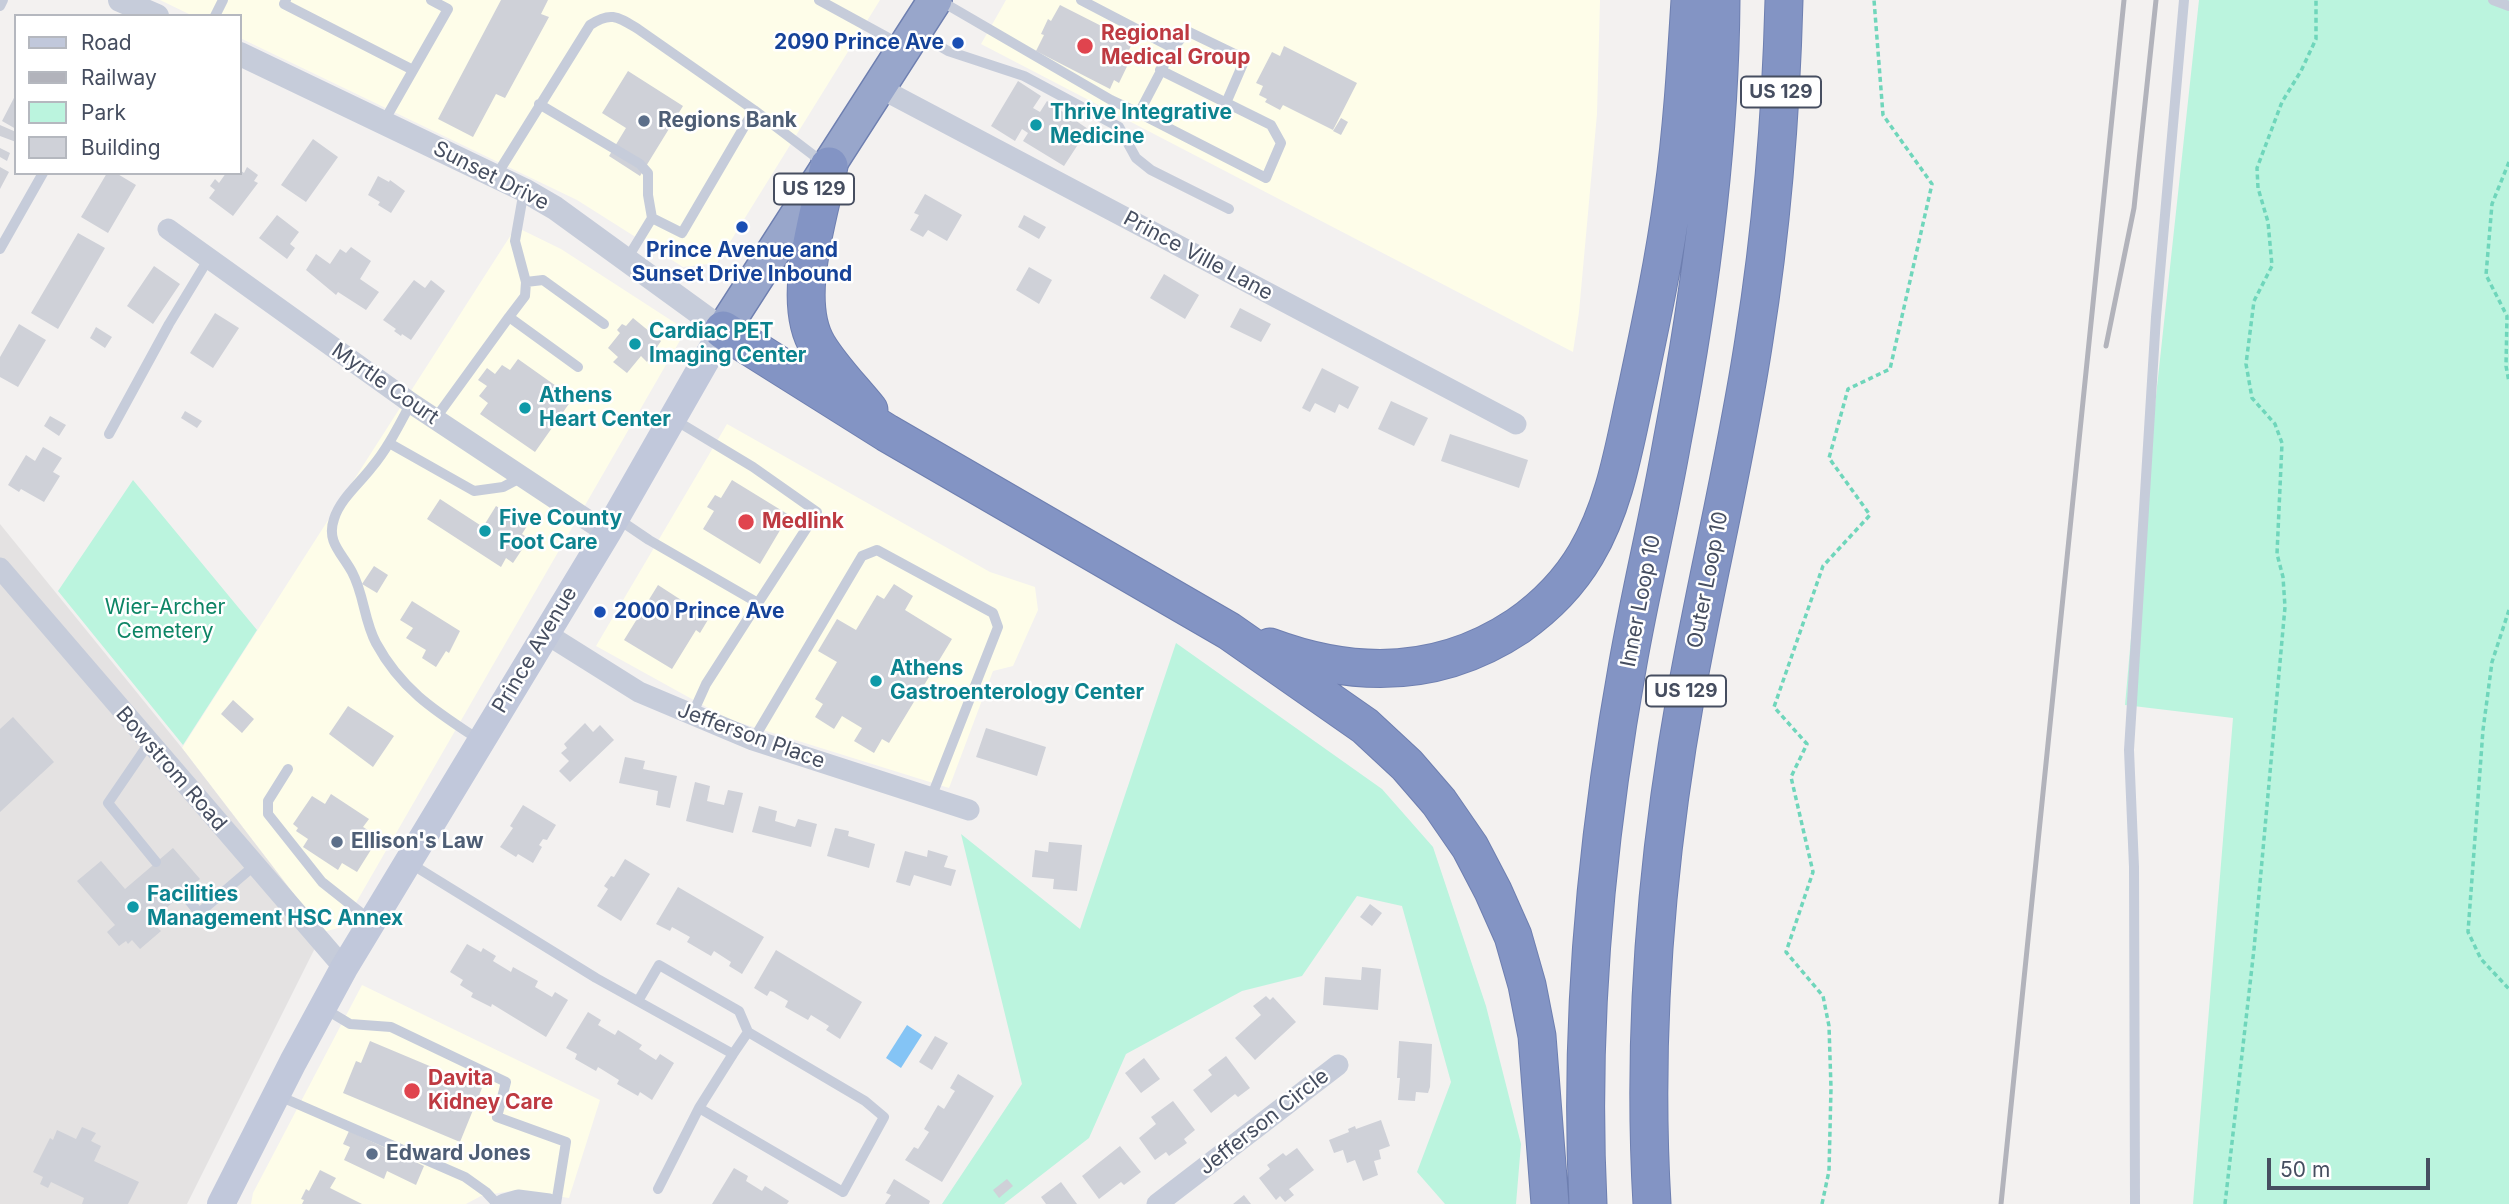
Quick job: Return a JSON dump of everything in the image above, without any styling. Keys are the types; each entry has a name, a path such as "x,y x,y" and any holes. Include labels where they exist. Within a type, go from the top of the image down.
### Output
{"highway":[{"name":"Prince Avenue","path":"723,330 937,0"},
{"path":"1229,631 1318,662 1355,668 1394,669 1435,664 1475,650 1505,634 1540,610 1563,587 1586,555 1605,517 1621,462 1657,297 1674,192 1690,0"},
{"name":"Inner Loop 10","path":"1588,1204 1587,1076 1595,891 1628,663 1672,444 1701,272 1714,159 1721,0"},
{"name":"Outer Loop 10","path":"1652,1204 1648,1120 1649,1036 1664,835 1686,693 1751,357 1767,254 1775,183 1784,0"},
{"path":"829,166 804,286 806,315 817,346 887,433"},
{"path":"723,330 887,433 1229,631 1365,726 1407,765 1439,802 1470,847 1513,936 1527,985 1537,1036 1550,1204"}],"main road":[{"name":"Prince Avenue","path":"221,1204 344,968 611,525 723,330"}],"street":[{"name":"Sunset Drive","path":"242,55 524,190 555,208 723,330"},
{"name":"Prince Ville Lane","path":"880,88 1516,424"},
{"name":"Myrtle Court","path":"168,229 411,403 522,477 611,525"},
{"name":"Bowstrom Road","path":"0,568 344,968"},
{"name":"Jefferson Place","path":"545,633 639,692 692,715 753,740 969,810"},
{"name":"Jefferson Circle","path":"1157,1204 1338,1065"},
{"path":"504,1204 518,1200 550,1204"}],"lane":[{"path":"0,6 3,0"},
{"path":"286,0 284,4 413,70"},
{"path":"383,123 448,9 431,0"},
{"path":"819,0 910,40 1024,76 1119,127 1136,158 1151,170 1229,209"},
{"path":"937,0 1111,100 1266,178 1281,143 1271,125 1160,70"},
{"path":"1081,0 1174,48"},
{"path":"2135,1204 2134,867 2129,750 2156,317 2184,0"},
{"path":"2493,0 2509,6"},
{"path":"496,176 590,25 603,16 619,18 638,29 829,166"},
{"path":"1139,113 1160,70 1187,31 1245,59 1226,103"},
{"path":"539,104 631,158 648,173 652,218 639,243 626,260"},
{"path":"652,218 682,233 754,110"},
{"path":"0,249 42,175"},
{"path":"435,419 525,296 526,282 515,241 524,190"},
{"path":"109,434 169,324 209,258"},
{"path":"526,282 543,280 604,324"},
{"path":"509,317 578,367"},
{"path":"411,403 390,443 341,504 334,517 332,541 353,573 375,642 405,686 437,712 481,741"},
{"path":"672,418 753,467 817,512 706,684 692,715"},
{"path":"390,443 474,491 503,487 522,477"},
{"path":"611,525 649,540 758,603"},
{"path":"753,740 862,556 877,550 993,613 998,627 931,798"},
{"path":"149,743 108,803 156,862"},
{"path":"288,769 268,801 268,814 322,882 373,922"},
{"path":"408,862 638,1001 733,1054"},
{"path":"199,913 255,865"},
{"path":"183,893 210,926"},
{"path":"638,1001 659,965 739,1011 748,1032 865,1101 884,1116 843,1192 699,1108"},
{"path":"323,1007 350,1024 391,1027 506,1082 498,1116 566,1142 556,1204"},
{"path":"658,1189 699,1108 748,1032"},
{"path":"276,1095 464,1177 486,1192 497,1204"}],"path":[{"path":"1822,1204 1829,1171 1829,1026 1823,996 1786,952 1813,872 1791,778 1807,744 1774,707 1823,566 1870,515 1829,458 1848,389 1890,369 1932,184 1883,115 1874,0"},
{"path":"2225,1204 2254,948 2284,607 2283,577 2277,554 2282,443 2275,424 2252,398 2246,364 2254,301 2272,266 2268,222 2258,188 2257,168 2282,102 2316,39 2316,0"},
{"path":"2509,163 2492,204 2486,275 2508,317 2506,366 2509,382"},
{"path":"2509,610 2492,662 2483,730 2468,932 2481,959 2509,989"}],"shaded area":[{"path":"160,0 880,0 717,263 683,267 577,200 242,39 242,14 189,14"},
{"path":"1006,0 1600,0 1597,114 1573,352 981,44"},
{"path":"516,227 561,249 686,330 342,927 323,932 182,748"},
{"path":"727,424 990,572 1035,587 1038,610 1013,666 993,671 949,788 728,719 596,646"},
{"path":"0,524 182,748 323,932 187,1204 0,1204"},
{"path":"362,985 600,1100 569,1198 517,1190 481,1196 466,1204 251,1204 253,1193"}],"green space":[{"path":"2199,0 2509,0 2509,1204 2193,1204 2233,718 2125,705"},
{"name":"Wier-Archer Cemetery","path":"133,480 257,630 183,745 58,591"},
{"path":"1176,643 1382,789 1433,847 1486,1006 1521,1144 1516,1204 1445,1204 1417,1172 1451,1082 1402,906 1357,896 1302,976 1242,991 1126,1054 1089,1138 1004,1204 942,1204 1022,1084 961,834 1080,929"}],"water":[{"path":"907,1025 922,1035 901,1068 886,1058"}],"building":[{"path":"501,0 548,0 541,14 549,17 505,98 496,94 473,137 438,119"},
{"name":"Regional Medical Group","path":"1060,5 1133,42 1129,50 1134,52 1119,83 1114,80 1110,89 1036,51 1048,19 1051,21"},
{"path":"1284,46 1357,83 1333,130 1283,105 1280,110 1265,102 1267,99 1259,95 1263,86 1256,83 1272,52 1280,56"},
{"name":"Regions Bank","path":"628,71 683,106 640,176 609,156 626,128 602,113"},
{"name":"Thrive Integrative Medicine","path":"1018,81 1041,96 1033,108 1040,112 1047,101 1088,129 1064,166 1023,141 1028,133 1022,129 1015,141 991,126"},
{"path":"14,98 14,128 2,121"},
{"path":"1341,118 1348,122 1341,135 1333,131"},
{"path":"0,125 14,131 14,141 0,136"},
{"path":"313,139 338,157 306,202 281,185"},
{"path":"0,148 10,153 7,161 0,157"},
{"path":"0,167 9,172 0,189"},
{"path":"247,167 258,175 254,181 258,183 233,216 209,198 215,190 210,186 215,179 219,183 225,175 244,173"},
{"path":"106,175 119,175 136,185 108,233 81,217"},
{"path":"378,176 389,182 390,180 405,191 391,213 368,195"},
{"path":"925,194 962,215 947,241 928,230 923,237 910,230 919,215 914,213"},
{"path":"277,215 299,232 290,244 295,248 287,259 259,238"},
{"path":"1024,215 1046,227 1039,239 1018,227"},
{"path":"78,233 105,248 58,329 31,313"},
{"path":"351,247 371,261 360,279 379,292 366,310 338,292 336,295 306,270 316,254 330,264 340,249 346,253"},
{"path":"154,266 180,284 153,324 127,306"},
{"path":"1029,267 1052,280 1039,304 1016,290"},
{"path":"1164,274 1199,295 1185,319 1150,298"},
{"path":"414,280 425,288 431,280 445,291 411,340 394,331 396,329 383,320"},
{"path":"1240,308 1271,324 1261,342 1230,327"},
{"path":"215,313 239,328 213,368 190,353"},
{"name":"Cardiac PET Imaging Center","path":"633,318 661,341 647,362 641,356 627,373 613,362 618,357 608,348 620,333 617,330 622,324 626,326"},
{"path":"19,324 46,340 18,387 0,377 0,357"},
{"path":"96,327 112,337 105,348 90,338"},
{"name":"Athens Heart Center","path":"518,359 573,398 535,452 480,414 488,403 479,396 487,386 478,380 487,368 495,374 502,365 510,370"},
{"path":"1322,368 1359,387 1348,409 1339,404 1335,413 1315,403 1310,412 1302,408"},
{"path":"1391,401 1428,418 1414,446 1378,429"},
{"path":"185,411 202,421 197,428 181,418"},
{"path":"50,416 66,425 59,436 44,426"},
{"path":"1450,434 1528,460 1519,488 1441,461"},
{"path":"43,447 62,458 53,472 60,476 44,502 8,485 26,455 35,461"},
{"name":"Medlink","path":"732,480 789,515 760,564 703,529 714,511 707,507 715,495 721,498"},
{"name":"Five County Foot Care","path":"440,499 483,527 496,506 527,526 522,534 529,539 513,563 506,558 501,567 427,519"},
{"path":"374,566 388,575 377,593 362,584"},
{"name":"Athens Gastroenterology Center","path":"894,584 913,596 905,610 952,639 889,743 882,739 874,753 854,741 862,728 842,716 834,729 815,717 823,704 815,699 837,662 818,651 837,619 856,630 877,595 884,599"},
{"path":"658,585 709,618 700,633 696,630 672,669 624,640"},
{"path":"412,601 460,631 449,653 446,651 436,667 422,658 426,650 406,638 413,628 400,620"},
{"path":"233,700 254,719 242,733 221,714"},
{"path":"348,706 394,736 373,767 329,734"},
{"path":"13,717 54,762 0,812 0,729"},
{"path":"585,723 593,732 600,725 614,740 570,782 559,771 569,761 561,753 567,748 564,744"},
{"path":"986,728 1046,747 1037,776 976,757"},
{"path":"625,757 645,761 643,769 677,776 670,808 656,805 658,791 619,783"},
{"path":"695,782 710,786 707,801 724,805 728,790 743,793 733,833 686,821"},
{"path":"331,794 369,819 363,827 379,837 357,872 342,863 338,870 303,847 308,839 296,831 298,828 293,824 312,796 325,804"},
{"path":"523,805 556,825 547,840 543,839 539,845 542,847 533,863 500,847 513,828 510,826"},
{"path":"759,806 777,811 775,821 795,827 798,819 817,824 811,847 752,832"},
{"path":"835,828 849,831 848,836 875,844 869,868 827,856"},
{"path":"1049,842 1082,845 1077,891 1053,889 1054,879 1032,877 1035,850 1048,852"},
{"name":"Facilities Management HSC Annex","path":"173,848 200,879 151,921 161,931 140,949 132,940 119,946 107,932 115,925 77,881 101,861 125,889"},
{"path":"928,850 948,856 944,867 956,870 951,886 914,875 910,886 896,882 905,851 927,857"},
{"path":"625,859 650,874 621,921 597,906 608,889 604,886 611,876 614,877"},
{"path":"678,887 764,937 742,974 729,966 731,962 714,951 711,956 687,942 690,937 672,927 670,931 656,924"},
{"path":"1370,904 1382,913 1372,926 1360,917"},
{"path":"467,944 481,952 483,948 496,956 493,961 511,972 513,967 538,981 535,987 552,997 555,992 568,1000 546,1037 492,1004 491,1007 471,997 473,993 460,985 463,980 450,972"},
{"path":"776,950 862,1002 840,1039 826,1030 829,1026 811,1015 808,1020 785,1007 788,1001 773,992 770,991 767,996 754,988"},
{"path":"1362,967 1381,969 1378,1010 1323,1005 1325,977 1361,980"},
{"path":"1266,996 1270,1000 1273,997 1296,1022 1255,1060 1235,1038 1261,1015 1253,1006"},
{"path":"588,1012 601,1020 598,1025 615,1035 618,1030 642,1045 639,1049 656,1060 660,1054 674,1063 652,1100 640,1092 638,1096 617,1084 619,1080 598,1067 596,1071 575,1059 577,1054 566,1048"},
{"path":"935,1036 948,1043 932,1070 919,1062"},
{"name":"Davita Kidney Care","path":"370,1041 482,1088 460,1142 343,1093 356,1061 361,1063"},
{"path":"1399,1041 1432,1044 1430,1087 1428,1093 1416,1092 1415,1101 1398,1100"},
{"path":"1226,1056 1250,1088 1238,1097 1235,1094 1211,1113 1193,1090 1212,1075 1208,1070"},
{"path":"1144,1058 1160,1079 1141,1093 1125,1073"},
{"path":"958,1074 994,1096 942,1182 905,1160 914,1147 918,1149 929,1132 924,1129 938,1105 944,1109 955,1091 950,1088"},
{"path":"1173,1101 1195,1130 1184,1139 1187,1143 1169,1156 1166,1152 1155,1160 1139,1138 1156,1124 1151,1117"},
{"path":"1381,1120 1390,1146 1379,1150 1381,1159 1374,1161 1378,1175 1363,1181 1355,1160 1347,1163 1343,1150 1334,1153 1329,1140 1349,1132 1348,1129 1355,1126 1356,1129"},
{"path":"82,1127 96,1133 91,1141 101,1146 94,1161 139,1182 128,1204 82,1204 84,1198 51,1182 48,1188 40,1184 43,1177 33,1172 50,1138 53,1140 57,1130 76,1139"},
{"name":"Edward Jones","path":"349,1131 424,1166 416,1185 387,1171 384,1179 344,1160 350,1147 343,1144"},
{"path":"1120,1146 1141,1172 1124,1185 1121,1182 1099,1199 1082,1176"},
{"path":"1297,1148 1314,1170 1289,1189 1294,1195 1285,1202 1280,1196 1276,1200 1259,1178 1270,1169 1267,1165 1283,1153 1286,1156"},
{"path":"734,1168 748,1176 746,1181 762,1191 765,1186 789,1201 787,1204 712,1204"},
{"path":"320,1170 336,1178 330,1188 362,1204 302,1204 304,1200 301,1199 306,1189 309,1191"},
{"path":"894,1179 930,1201 929,1204 885,1204 891,1195 886,1193"},
{"path":"1007,1179 1013,1186 999,1198 993,1190"},
{"path":"1061,1182 1077,1204 1046,1204 1041,1197"},
{"path":"1244,1195 1251,1204 1233,1204"}],"railway":[{"path":"2001,1204 2124,0"},
{"path":"2106,346 2134,208 2156,0"}],"place":[{"name":"2090 Prince Ave","path":"958,43"},
{"name":"Regional Medical Group","path":"1085,46"},
{"name":"Regions Bank","path":"644,121"},
{"name":"Thrive Integrative Medicine","path":"1036,125"},
{"name":"Prince Avenue and Sunset Drive Inbound","path":"742,227"},
{"name":"Cardiac PET Imaging Center","path":"635,344"},
{"name":"Athens Heart Center","path":"525,408"},
{"name":"Medlink","path":"746,522"},
{"name":"Five County Foot Care","path":"485,531"},
{"name":"2000 Prince Ave","path":"600,612"},
{"name":"Athens Gastroenterology Center","path":"876,681"},
{"name":"Ellison's Law","path":"337,842"},
{"name":"Facilities Management HSC Annex","path":"133,907"},
{"name":"Davita Kidney Care","path":"412,1091"},
{"name":"Edward Jones","path":"372,1154"}]}
